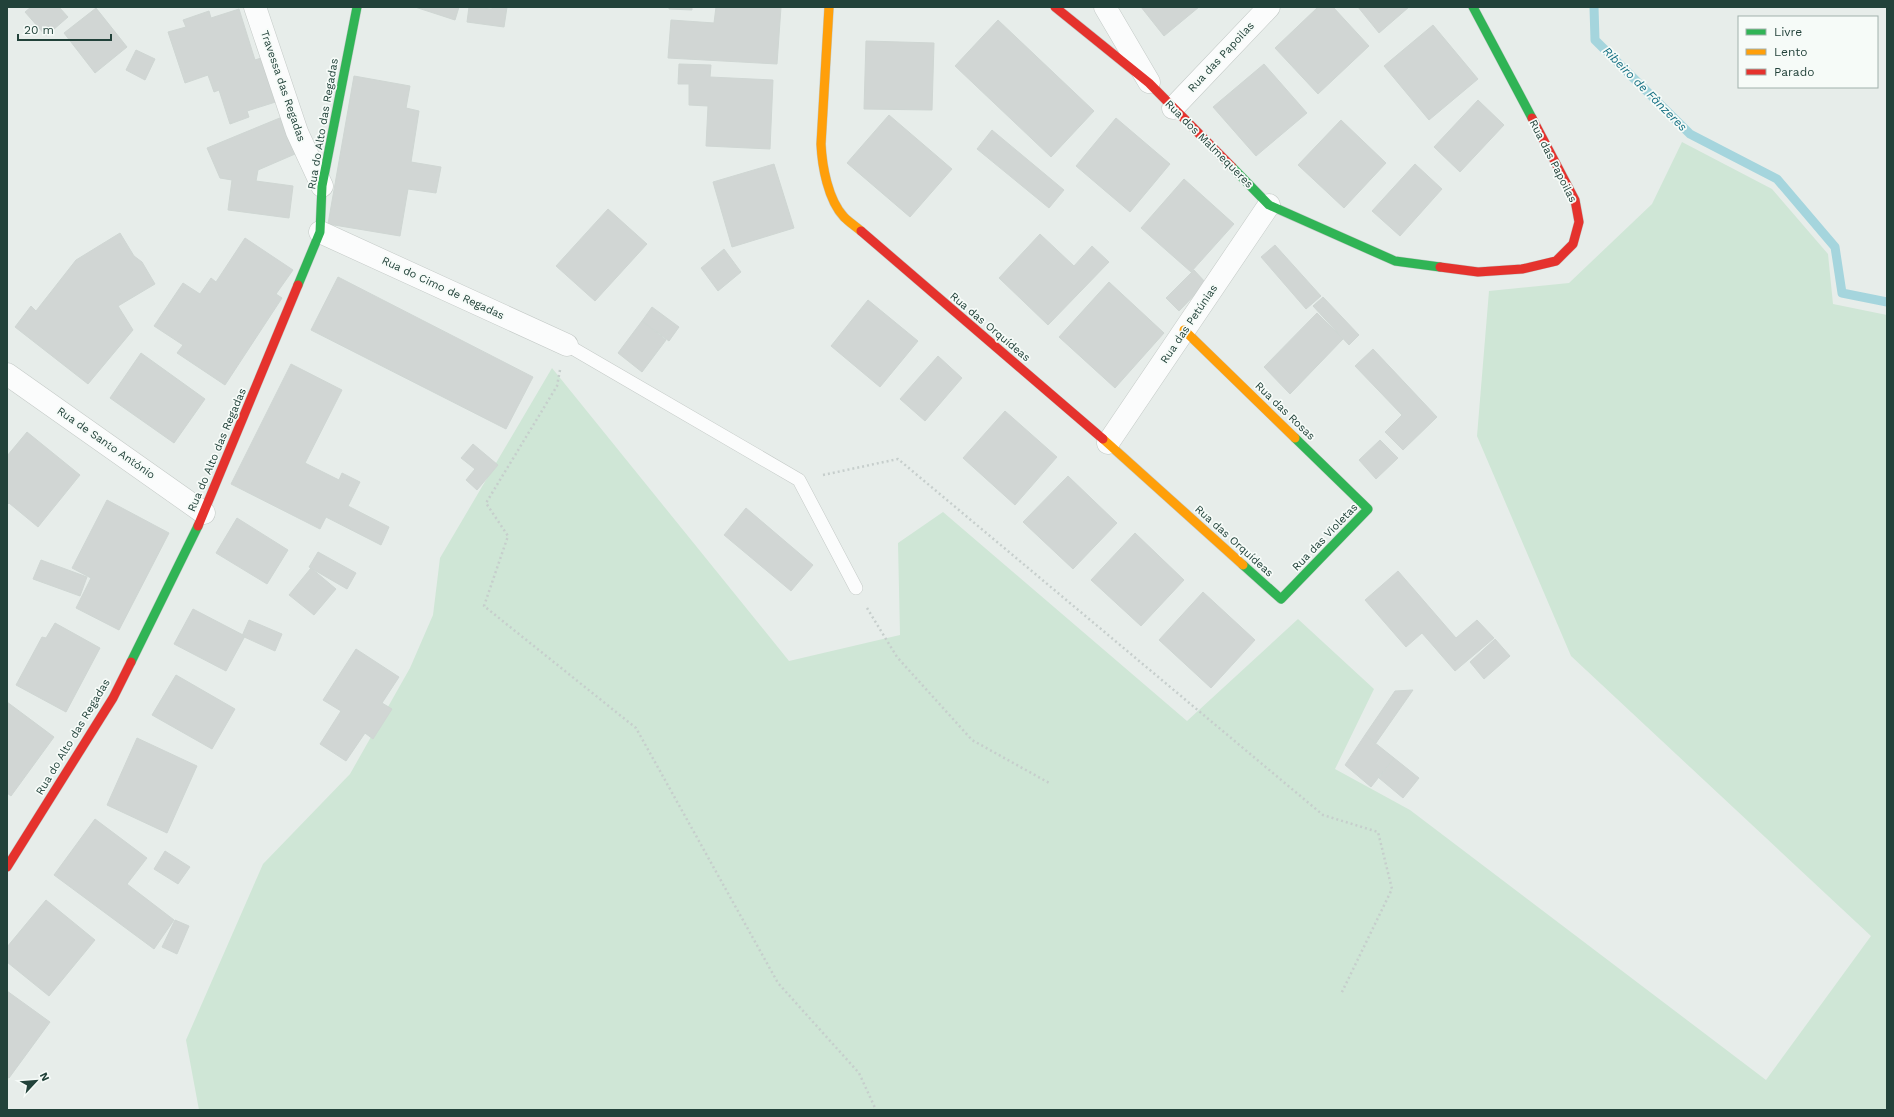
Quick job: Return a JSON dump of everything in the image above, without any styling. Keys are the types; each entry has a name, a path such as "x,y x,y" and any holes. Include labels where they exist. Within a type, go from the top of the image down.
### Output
{"street":[{"name":"Travessa das Regadas","path":"255,7 297,132 322,186"},
{"name":"Rua do Alto das Regadas","path":"7,867 113,698 204,513 320,232 322,186 357,7"},
{"name":"Rua das Orquídeas","path":"829,7 821,144 822,165 828,191 843,216 1108,442 1281,599"},
{"name":"Rua dos Malmequeres","path":"1055,7 1149,83 1269,205"},
{"name":"Rua dos Malmequeres","path":"1106,7 1149,83"},
{"name":"Rua das Papoilas","path":"1173,108 1269,7"},
{"name":"Rua das Papoilas","path":"1269,205 1395,261 1478,272 1522,269 1556,261 1573,244 1579,222 1575,200 1479,10"},
{"name":"Rua das Petúnias","path":"1108,442 1269,205"},
{"name":"Rua do Cimo de Regadas","path":"320,232 567,345"},
{"name":"Rua das Rosas","path":"1184,330 1368,509"},
{"name":"Rua de Santo António","path":"7,374 204,513"},
{"name":"Rua das Violetas","path":"1281,599 1368,509"}],"lane":[{"path":"567,345 799,480 856,588"}],"path":[{"path":"567,345 557,386 486,503 508,536 484,606 636,728 778,983 859,1073 876,1110"},
{"path":"799,480 898,459 1323,814 1378,832 1392,889 1341,994"},
{"path":"856,588 897,657 972,740 1051,784"}],"green space":[{"path":"1682,142 1772,189 1828,254 1833,304 1887,315 1887,1110 199,1110 186,1040 263,864 350,774 410,668 433,615 440,558 552,368 789,661 900,635 898,543 943,512 1187,721 1298,619 1374,689 1335,769 1410,810 1766,1080 1871,936 1571,656 1477,436 1489,291 1569,283 1652,204"}],"building":[{"path":"31,7 59,7 68,17 46,36 25,12"},
{"path":"415,7 459,7 455,20"},
{"path":"469,7 492,9 492,7 507,7 504,27 467,22"},
{"path":"669,7 692,7 692,10 669,9"},
{"path":"716,7 781,7 777,64 668,58 671,20 714,23"},
{"path":"1141,7 1199,7 1164,36"},
{"path":"1318,7 1333,7 1369,46 1318,94 1275,48"},
{"path":"1358,7 1409,7 1379,33"},
{"path":"96,8 127,47 95,73 64,33"},
{"path":"239,9 255,60 267,56 282,100 247,111 249,117 230,124 219,90 214,92 208,75 185,83 168,32 186,27 183,20 209,11 211,18"},
{"path":"998,20 1094,111 1051,157 955,66"},
{"path":"1433,25 1478,79 1429,120 1384,66"},
{"path":"866,41 934,43 932,110 864,109"},
{"path":"136,50 155,59 145,80 126,70"},
{"path":"679,64 711,65 710,77 773,80 770,149 706,146 708,106 689,105 689,84 678,84"},
{"path":"1264,64 1307,113 1256,156 1213,107"},
{"path":"354,76 410,86 406,108 419,111 411,162 441,167 436,193 408,189 400,236 328,224"},
{"path":"1478,100 1504,125 1460,172 1434,147"},
{"path":"287,115 302,151 258,170 256,181 293,186 289,218 228,210 232,180 220,178 207,148"},
{"path":"889,115 952,169 910,217 847,163"},
{"path":"1116,118 1170,164 1130,212 1076,166"},
{"path":"1341,120 1386,163 1344,208 1298,165"},
{"path":"992,130 1064,190 1049,208 977,149"},
{"path":"774,164 794,228 732,247 713,182"},
{"path":"1415,164 1442,189 1400,236 1372,211"},
{"path":"1184,179 1234,224 1191,272 1141,228"},
{"path":"608,209 647,244 595,301 556,266"},
{"path":"120,233 134,256 142,262 155,284 118,306 133,330 88,384 15,327 31,306 36,311 76,260"},
{"path":"1040,234 1074,266 1092,246 1109,262 1048,325 999,278"},
{"path":"245,238 293,270 276,294 282,298 225,385 177,353 183,345 154,326 183,283 200,294 211,278 216,282"},
{"path":"1275,245 1321,296 1306,309 1261,257"},
{"path":"724,249 741,272 718,291 701,268"},
{"path":"1194,270 1206,283 1179,311 1166,298"},
{"path":"338,277 533,377 506,429 311,330"},
{"path":"1109,282 1164,333 1115,388 1059,337"},
{"path":"1323,297 1359,335 1349,345 1313,306"},
{"path":"868,300 918,341 880,387 831,346"},
{"path":"652,307 679,327 669,341 642,321"},
{"path":"1317,313 1343,339 1290,394 1264,367"},
{"path":"642,321 666,340 642,372 618,353"},
{"path":"1373,349 1437,417 1403,450 1385,432 1402,415 1355,366"},
{"path":"141,353 205,399 174,443 110,398"},
{"path":"938,356 962,378 925,421 900,399"},
{"path":"291,364 342,390 305,463 339,480 342,473 360,482 348,506 389,527 381,545 326,517 320,529 231,484"},
{"path":"1005,411 1057,457 1015,505 963,458"},
{"path":"27,432 80,475 38,527 9,503 7,505 7,456"},
{"path":"1380,440 1398,458 1376,479 1359,460"},
{"path":"473,444 498,465 477,490 466,480 475,469 461,458"},
{"path":"1068,476 1117,523 1073,569 1023,522"},
{"path":"107,500 169,533 119,630 76,608 91,578 72,568"},
{"path":"746,508 813,565 791,591 724,535"},
{"path":"237,518 288,550 267,584 216,553"},
{"path":"1135,533 1184,580 1141,626 1091,580"},
{"path":"318,552 356,573 347,589 309,567"},
{"path":"41,560 87,577 80,596 33,579"},
{"path":"311,568 336,589 314,615 289,595"},
{"path":"1398,571 1456,638 1477,620 1494,638 1455,671 1422,633 1406,647 1365,600"},
{"path":"1203,592 1255,640 1211,688 1159,640"},
{"path":"193,609 245,636 226,671 174,644"},
{"path":"249,620 282,634 275,651 242,636"},
{"path":"55,623 100,648 66,712 16,685 42,637 46,638"},
{"path":"1495,639 1510,656 1484,679 1470,662"},
{"path":"356,649 399,677 382,703 392,709 373,739 365,733 346,761 320,744 341,711 323,700"},
{"path":"176,675 235,709 212,749 152,715"},
{"path":"1413,690 1376,743 1365,735 1395,691"},
{"path":"7,702 54,737 11,796 7,793"},
{"path":"1365,735 1394,758 1371,787 1345,765"},
{"path":"137,738 197,766 167,833 107,805"},
{"path":"1394,758 1419,778 1403,798 1379,778"},
{"path":"95,819 147,858 127,884 174,920 154,949 54,875"},
{"path":"165,851 190,867 178,884 154,869"},
{"path":"46,900 95,940 49,996 7,962 7,947"},
{"path":"175,920 189,926 177,954 162,947"},
{"path":"7,991 50,1022 9,1078 7,1077"}],"waterway":[{"name":"Ribeiro de Fânzeres","path":"1594,7 1595,40 1690,134 1777,179 1835,247 1842,293 1887,302"}],"traffic: fast":[{"path":"298,285 320,232 322,186 357,7"},
{"path":"1473,7 1532,118"},
{"path":"1232,167 1269,205 1395,261 1440,267"},
{"path":"1243,565 1281,599 1368,509 1295,438"},
{"path":"131,662 198,526"}],"traffic: slow":[{"path":"829,7 821,144 824,172 830,192 838,210 861,231"},
{"path":"1184,330 1295,438"},
{"path":"1103,439 1243,565"}],"traffic: jam":[{"path":"1055,7 1149,83 1232,167"},
{"path":"1440,267 1478,272 1522,269 1556,261 1573,244 1579,222 1575,200 1532,118"},
{"path":"861,231 1103,439"},
{"path":"198,526 298,285"},
{"path":"7,867 113,698 131,662"}]}
